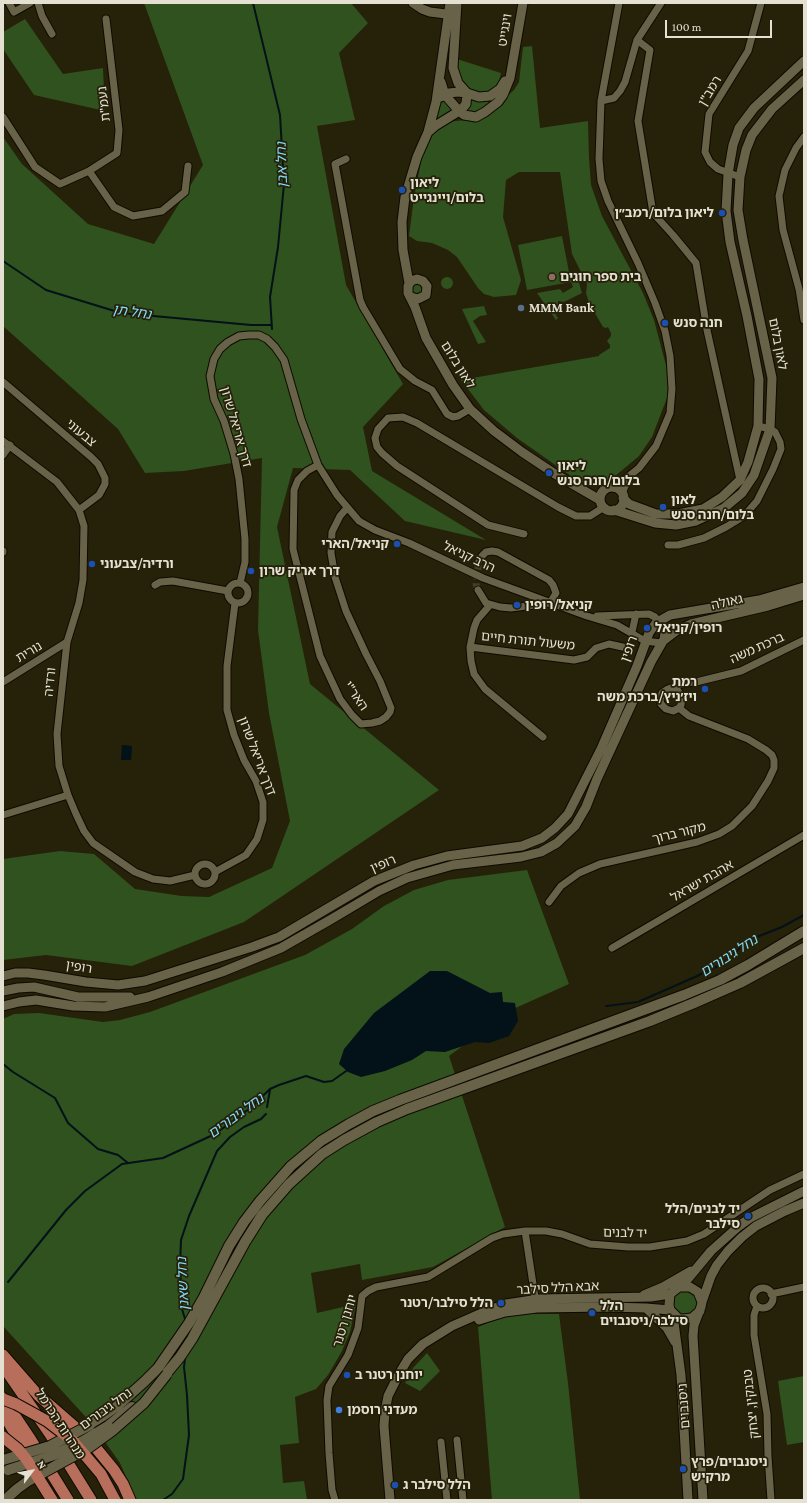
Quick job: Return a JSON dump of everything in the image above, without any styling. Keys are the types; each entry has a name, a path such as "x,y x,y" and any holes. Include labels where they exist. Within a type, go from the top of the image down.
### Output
{"highway":[{"path":"3,1355 38,1395 84,1435 106,1459 123,1484 130,1500"},
{"name":"מנהרות הכרמל","path":"3,1365 50,1434 88,1496"},
{"path":"3,1399 29,1437 68,1500"},
{"path":"3,1399 16,1404 47,1421 73,1441 101,1474 115,1500"},
{"path":"3,1413 21,1442 51,1500"},
{"path":"3,1437 18,1449 27,1460 51,1500"}],"main road":[{"name":"נחל גיבורים","path":"3,1460 32,1452 66,1438 90,1425 116,1407 158,1368 190,1323 229,1246 244,1222 260,1201 291,1166 321,1141 355,1120 400,1100 684,995 720,980 804,931"},
{"name":"נחל גיבורים","path":"6,1471 54,1455 96,1433 124,1414 167,1374 192,1339 245,1242 262,1215 289,1184 322,1154 377,1122 406,1108 694,1004 740,983 804,948"},
{"path":"5,1500 28,1481 90,1447 112,1431 144,1403 167,1374"}],"street":[{"path":"9,3 14,12 30,3"},
{"path":"38,3 42,16 52,34"},
{"path":"413,3 430,12 453,14"},
{"path":"428,132 459,112 466,104 467,93 458,83 453,68 453,14 450,3"},
{"path":"404,257 420,279 428,286 427,292 423,298 417,299 411,297 407,290 409,283 404,257 402,222 405,197 417,157 428,132 436,102 440,74 453,14 457,3"},
{"name":"וינגייט","path":"459,112 469,117 476,117 498,102 503,95 508,86 514,61 523,3"},
{"path":"524,534 488,524 397,466 377,447 375,438 378,428 388,418 394,416 403,417 416,423 558,507 576,516 590,516 602,504 601,494 616,492 642,464 656,446 670,413 672,389 670,356 665,331 638,263 608,201 601,181 598,158 601,101 619,3"},
{"path":"601,101 614,98 620,92 625,82 638,40 661,3"},
{"name":"רמב\"ן","path":"740,177 728,174 718,168 710,162 705,152 709,114 748,51 760,3"},
{"name":"נעמ\"ת","path":"3,117 35,167 60,184 90,171 117,153 119,130 106,19"},
{"path":"638,40 650,50 638,121 653,213 696,263 707,330 740,480"},
{"name":"וינגייט","path":"445,95 454,92 467,93 479,98 490,96 500,89 514,61"},
{"name":"לאון בלום","path":"580,487 616,492 630,504 641,510 656,514 678,514 703,509 722,497 740,480 753,448 758,426 759,379 747,316 730,242 726,211 728,174 739,128 754,108 804,61"},
{"path":"440,74 445,95 459,112"},
{"name":"לאון בלום","path":"411,297 426,338 470,409 511,444 555,474 580,487 608,510 614,510 655,524 676,525 696,521 724,508 742,493 754,476 770,429 772,378 738,210 740,177 746,150 752,135 772,109 804,80"},
{"path":"436,102 445,95"},
{"path":"804,137 796,148 785,170 779,196 783,230 799,289 804,320"},
{"path":"346,159 335,164 360,300 363,307 400,369 415,381 432,390 447,414 453,417 458,416 470,409"},
{"path":"90,171 114,207 133,216 162,212 185,192 188,166"},
{"path":"409,283 414,279 420,279"},
{"name":"לאון בלום","path":"420,319 423,298"},
{"name":"דרך אריאל שרון","path":"240,583 244,562 245,539 238,479 234,454 224,422 214,399 210,376 214,359 220,349 228,342 239,336 259,335 267,339 275,347 284,360 301,419 318,465"},
{"name":"צבעוני","path":"3,382 92,457 98,464 105,478 106,484 99,494 79,510"},
{"path":"668,545 678,545 704,538 744,516 757,501 774,468 781,449 778,436 770,429 758,426"},
{"name":"ורדיה","path":"3,441 57,482 79,510 84,526 83,580 80,603 67,642 57,734 59,766 68,795 84,831 93,843 135,872 153,879 170,881 195,875"},
{"path":"3,455 10,446"},
{"path":"318,465 336,495 347,508"},
{"name":"האר\"י","path":"318,465 306,471 298,480 294,490 293,549 320,656 340,699 361,724 380,721 386,717 391,708 380,681 346,611 335,577 331,553 332,532 340,516 347,508"},
{"path":"614,510 620,508 616,492"},
{"name":"הרב קניאל","path":"347,508 359,520 375,530 409,543 483,578 587,616 617,625 632,632 645,641 662,642"},
{"path":"478,590 486,603 510,608 550,603 556,593 549,580 498,552 492,551 482,556 479,561"},
{"path":"155,585 160,582 173,581 228,592"},
{"path":"240,583 246,588 248,594 243,601 235,603 230,600 228,592 232,585 240,583"},
{"name":"גאולה","path":"660,620 670,615 759,600 804,587"},
{"name":"גאולה","path":"662,642 676,631 691,624 768,606 804,595"},
{"name":"דרך אריאל שרון","path":"215,872 246,855 256,839 263,820 263,802 256,781 244,760 234,735 228,710 227,666 235,603"},
{"path":"490,605 477,620 470,647 474,674 485,689 543,737"},
{"path":"632,632 636,614"},
{"name":"הרב קניאל","path":"587,616 649,614 660,620"},
{"path":"660,620 664,631 662,642"},
{"name":"רופין","path":"3,976 15,973 44,974 86,982 118,985 145,981 279,937 374,881 414,865 447,856 522,846 542,838 555,828 568,814 601,749 640,658 645,641 652,628 660,620"},
{"name":"ברכת משה","path":"672,689 685,683 696,682 741,671 804,640"},
{"name":"נורית","path":"3,682 67,642"},
{"name":"רופין","path":"3,1006 36,1000 73,1006 105,1007 148,997 222,972 281,948 379,890 407,878 453,865 521,857 541,852 557,843 575,826 586,807 651,662 662,642"},
{"name":"משעול תורת חיים","path":"470,647 574,660 587,658 596,648 609,644 627,648"},
{"path":"682,698 678,691 668,689 662,694 660,700 661,704 669,711 676,710 681,705 682,698 688,687 696,682"},
{"name":"מקור ברוך","path":"549,902 561,886 580,872 600,864 697,842 719,834 732,826 752,806 768,781 774,768 772,754 748,739 689,716 679,708"},
{"path":"3,816 68,795"},
{"name":"אהבת ישראל","path":"612,948 804,835"},
{"path":"204,864 210,865 215,872 213,880 208,883 200,882 195,875 197,867 204,864"},
{"path":"3,991 34,987 78,997 148,997"},
{"name":"יד לבנים","path":"525,1231 546,1231 562,1234 600,1246 650,1247 687,1241 704,1234 770,1190 804,1174"},
{"path":"804,1191 750,1218 728,1235 711,1251 686,1281 670,1294 669,1300 672,1312 682,1319 692,1318 701,1307 711,1276 717,1265 728,1251 756,1226 804,1203"},
{"path":"525,1231 536,1304"},
{"name":"יוחנן רטנר","path":"335,1500 332,1490 329,1453 327,1400 329,1386 348,1355 358,1328 362,1296 368,1290 376,1287 428,1277 492,1238 503,1234 525,1231"},
{"path":"637,1298 678,1279 702,1263"},
{"path":"679,1287 690,1287 698,1292 701,1307"},
{"path":"771,1294 804,1287"},
{"path":"764,1288 767,1289 771,1294 772,1300 769,1305 764,1308 758,1306 753,1298 755,1292 764,1288"},
{"name":"אבא הלל סילבר","path":"536,1304 637,1298 670,1294"},
{"name":"אבא הלל סילבר","path":"390,1500 384,1426 388,1396 408,1359 423,1344 436,1335 452,1326 506,1304 646,1308 672,1312"},
{"name":"טבנקין, יצחק","path":"758,1306 754,1315 754,1335 767,1414 771,1500"},
{"name":"ניסנבוים","path":"701,1307 694,1326 693,1336 703,1500"},
{"path":"646,1308 667,1328 678,1349"},
{"name":"ניסנבוים","path":"672,1312 678,1349 688,1500"},
{"path":"458,1440 463,1500"},
{"path":"442,1442 447,1500"}],"green space":[{"path":"144,3 351,3 368,23 339,53 355,120 317,126 346,285 403,384 363,427 372,471 486,540 405,521 350,470 293,468 277,527 310,684 439,790 244,922 132,966 46,955 3,960 3,859 60,851 94,854 135,889 182,896 209,897 272,868 290,821 269,713 258,630 262,458 184,471 145,473 118,429 3,326 3,137 22,164 88,224 154,244 203,165"},
{"path":"25,19 63,74 103,68 105,111 34,95 3,49 3,32"},
{"path":"532,46 540,128 588,121 591,185 602,216 643,293 654,320 667,369 670,390 652,437 639,456 614,477 600,484 582,482 571,476 517,438 484,410 461,380 599,356 610,348 607,341 611,336 611,333 608,327 603,327 589,303 586,293 587,284 572,254 560,172 519,172 506,180 503,217 521,280 516,295 494,297 484,294 478,288 457,257 448,250 432,243 417,241 409,236 414,197 424,147 429,134 445,122 477,119 497,105 514,90 519,82 523,47"},
{"path":"457,59 501,73 499,82 494,89 486,92 477,93 469,90 461,83"},
{"path":"470,96 494,96 495,100 475,114 463,111"},
{"path":"445,99 456,111 435,123 438,104"},
{"path":"562,236 570,277 577,276 582,293 564,302 558,301 558,305 552,309 558,318 556,320 537,293 560,289 563,293 573,287 571,282 527,290 518,245"},
{"path":"447,277 451,279 453,283 451,287 447,289 443,287 441,283 443,279"},
{"path":"417,283 421,285 423,289 421,293 417,295 413,293 411,289 413,285"},
{"path":"484,306 487,315 480,316 473,321 486,342 478,344 462,309"},
{"path":"527,870 569,984 511,1010 449,1056 505,1227 433,1267 362,1280 360,1264 311,1273 317,1313 356,1304 350,1332 342,1351 328,1375 316,1389 295,1397 299,1443 280,1445 283,1483 304,1481 307,1500 136,1500 120,1463 93,1425 3,1326 3,1019 14,1014 39,1013 103,1022 120,1020 150,1012 305,955 352,929 384,906 414,890 448,880"},
{"path":"685,1291 693,1295 697,1303 693,1311 685,1315 677,1311 673,1303 677,1295"},
{"path":"524,1314 559,1314 568,1383 580,1500 492,1500 478,1327 500,1318"},
{"path":"427,1353 440,1371 420,1391 405,1383 413,1368"},
{"path":"804,1376 804,1442 787,1445 778,1381"}],"shaded area":[{"path":"122,745 132,746 131,760 121,760"},
{"path":"430,971 447,971 490,993 502,992 503,1002 515,1003 518,1021 509,1036 489,1043 475,1042 445,1052 426,1051 412,1060 385,1071 361,1077 348,1072 339,1064 344,1049 374,1013"}],"waterway":[{"name":"נחל אבן","path":"253,3 280,115 284,184 278,247 270,297 272,329"},
{"name":"נחל תן","path":"3,261 46,290 121,313 251,325 271,325"},
{"name":"נחל גיבורים","path":"606,1006 638,1002 695,977 722,964 749,940 782,927 804,915"},
{"path":"3,1064 13,1072 55,1098 68,1123 98,1149 118,1155 128,1163"},
{"name":"נחל גיבורים","path":"8,1282 66,1210 85,1191 122,1164 163,1158 215,1134 249,1109 270,1089 279,1085 306,1076 324,1082 332,1081 349,1069"},
{"name":"נחל שאנן","path":"267,1107 270,1090"},
{"name":"נחל שאנן","path":"186,1322 182,1309 180,1265 181,1240 189,1216 217,1151 230,1137 244,1127 261,1119 266,1114"},
{"name":"נחל שאנן","path":"163,1500 172,1494 183,1479 189,1435 184,1367 185,1358"}],"tunnel":[{"path":"478,590 476,584 479,561"}],"place":[{"name":"ליאון בלום/ויינגייט","path":"402,190"},
{"name":"ליאון בלום/רמב״ן","path":"722,213"},
{"name":"בית ספר חוגים","path":"552,277"},
{"name":"MMM Bank","path":"521,308"},
{"name":"חנה סנש","path":"665,323"},
{"name":"ליאון בלום/חנה סנש","path":"549,473"},
{"name":"לאון בלום/חנה סנש","path":"663,507"},
{"name":"קניאל/הארי","path":"397,544"},
{"name":"ורדיה/צבעוני","path":"92,564"},
{"name":"דרך אריק שרון","path":"251,571"},
{"name":"קניאל/רופין","path":"517,605"},
{"name":"רופין/קניאל","path":"647,628"},
{"name":"רמת ויז׳ניץ/ברכת משה","path":"705,689"},
{"name":"יד לבנים/הלל סילבר","path":"748,1216"},
{"name":"הלל סילבר/רטנר","path":"501,1303"},
{"name":"הלל סילבר/ניסנבוים","path":"592,1313"},
{"name":"יוחנן רטנר ב","path":"347,1375"},
{"name":"מעדני רוסמן","path":"339,1410"},
{"name":"ניסנבוים/פרץ מרקיש","path":"683,1469"},
{"name":"הלל סילבר ג","path":"395,1485"}]}
